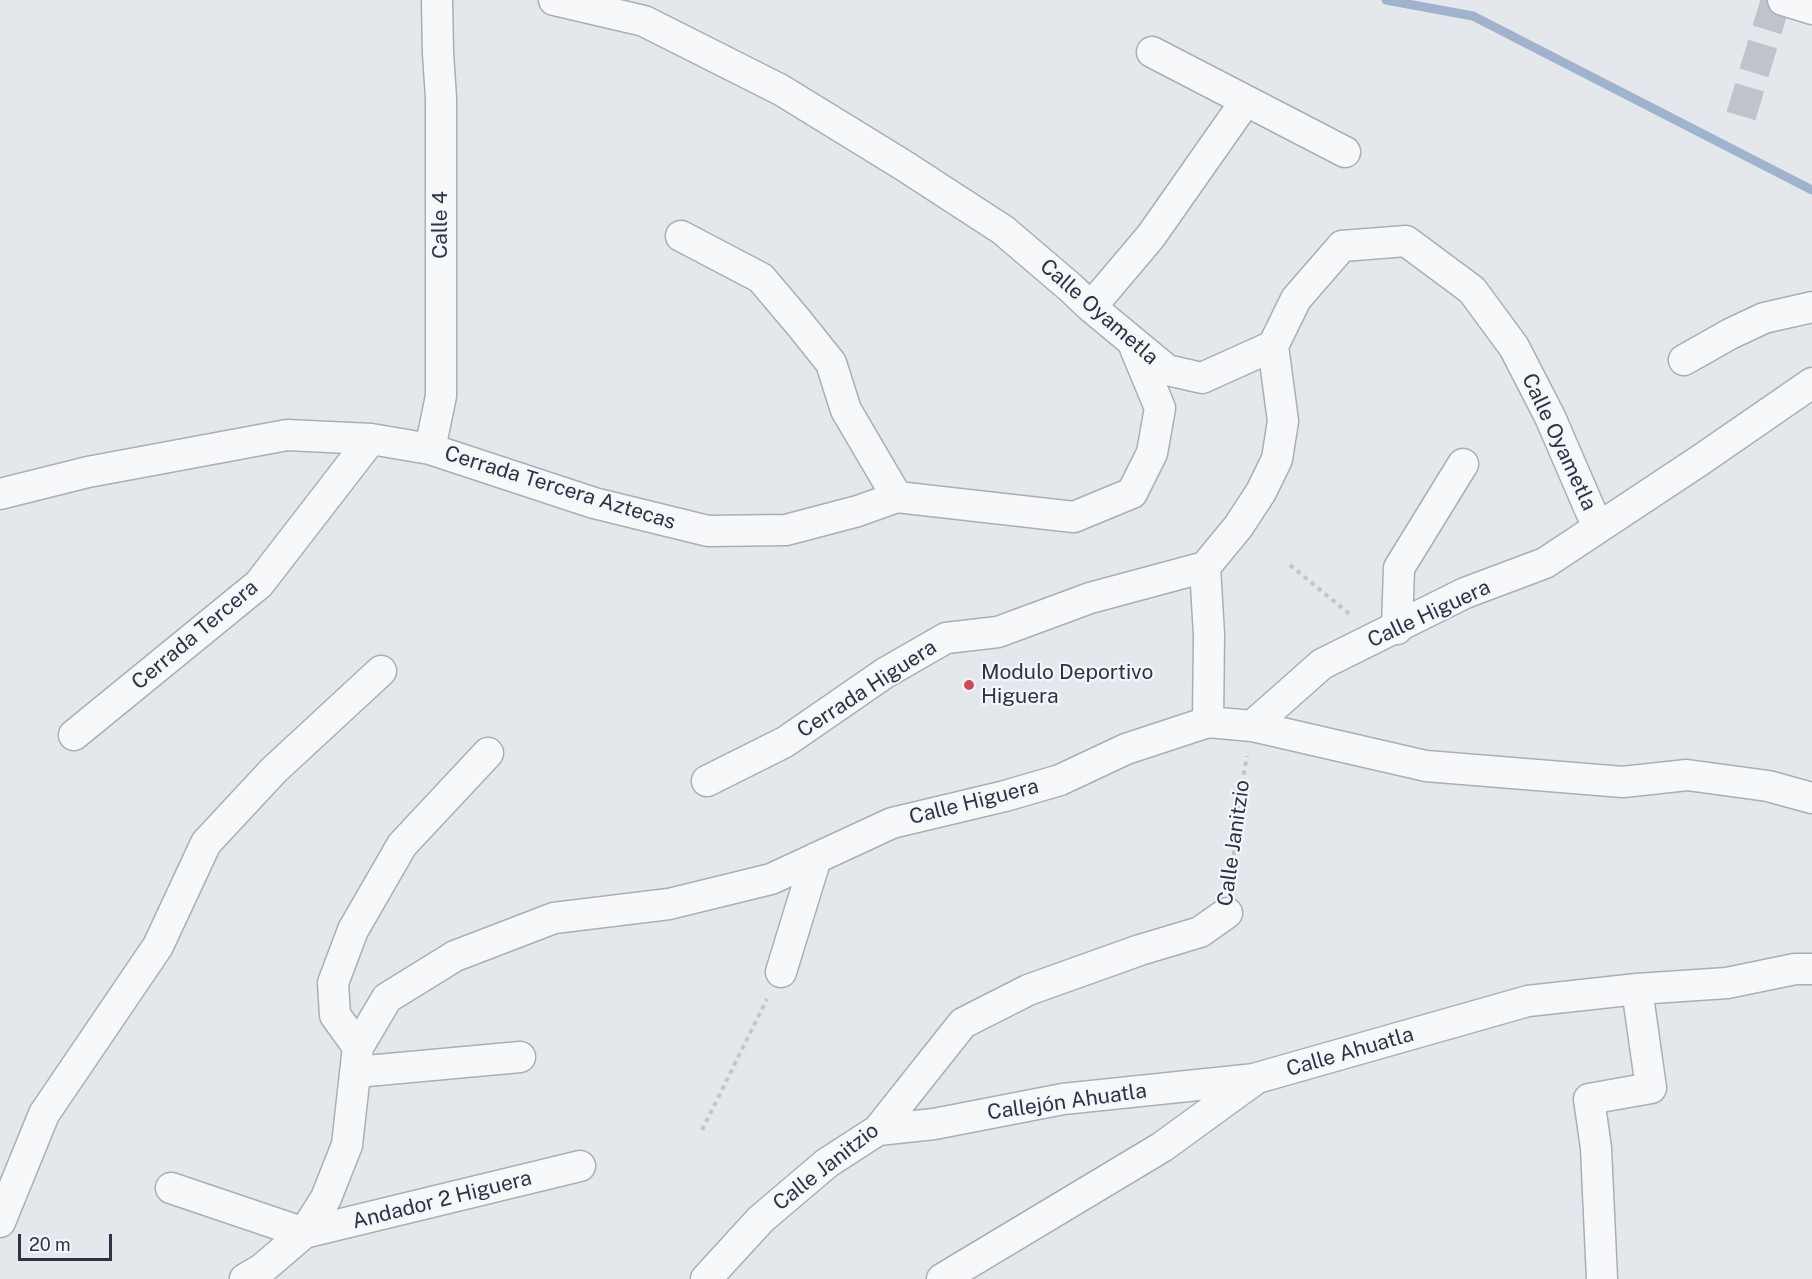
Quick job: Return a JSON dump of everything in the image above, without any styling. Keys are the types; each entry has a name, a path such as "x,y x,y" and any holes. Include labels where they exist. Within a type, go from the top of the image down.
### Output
{"street":[{"name":"Calle 4","path":"430,449 441,396 441,98 437,0"},
{"name":"Calle Oyametla","path":"554,0 644,21 781,90 1003,230 1167,370 1202,378 1273,346 1296,299 1342,246 1406,241 1472,290 1514,347 1550,417 1598,528"},
{"path":"1783,0 1812,9"},
{"path":"1152,52 1345,152"},
{"path":"1091,307 1151,236 1245,102"},
{"path":"681,236 761,278 799,323 831,363 846,410 897,497"},
{"path":"1684,360 1764,318 1812,307"},
{"name":"Cerrada Tercera Aztecas","path":"0,494 88,472 287,435 370,439 430,449 594,502 708,531 786,530 858,512 897,497 1074,517 1132,493 1152,453 1160,408 1131,340"},
{"path":"1208,722 1209,635 1205,567 1244,518 1261,492 1277,459 1283,421 1273,346"},
{"name":"Calle Higuera","path":"246,1279 262,1269 304,1233 326,1198 347,1145 357,1060 387,998 455,956 554,918 669,904 771,879 892,823 1005,796 1060,780 1126,749 1208,722 1252,726 1322,664 1464,593 1545,563 1812,383"},
{"name":"Cerrada Tercera","path":"74,735 259,584 370,439"},
{"path":"1387,633 1399,568 1464,464"},
{"name":"Cerrada Higuera","path":"707,781 785,742 885,673 946,638 998,632 1090,598 1205,567"},
{"path":"0,1222 44,1114 158,946 206,843 274,770 381,671"},
{"path":"1252,726 1426,766 1623,782 1687,775 1768,786 1812,798"},
{"path":"488,753 402,845 353,930 333,983 335,1015 357,1060 520,1057"},
{"path":"781,972 816,858"},
{"name":"Calle Janitzio","path":"706,1279 761,1219 826,1163 878,1130 963,1023 1029,990 1140,950 1200,932 1227,913"},
{"name":"Calle Ahuatla","path":"942,1279 1162,1147 1257,1078 1528,1001 1637,989 1727,983 1795,969 1812,969"},
{"path":"1602,1279 1596,1149 1589,1099 1651,1088 1637,989"},
{"name":"Callejón Ahuatla","path":"878,1130 934,1124 1063,1099 1257,1078"},
{"name":"Andador 2 Higuera","path":"304,1233 580,1166"},
{"path":"171,1188 304,1233"}],"path":[{"path":"1290,565 1387,633"},
{"name":"Calle Janitzio","path":"1227,913 1234,876 1235,826 1252,726"},
{"path":"702,1130 781,972"}],"waterway":[{"path":"1386,0 1473,16 1812,190"}],"tunnel":[{"path":"1741,116 1776,0"}],"place":[{"name":"Modulo Deportivo Higuera","path":"969,685"}]}
